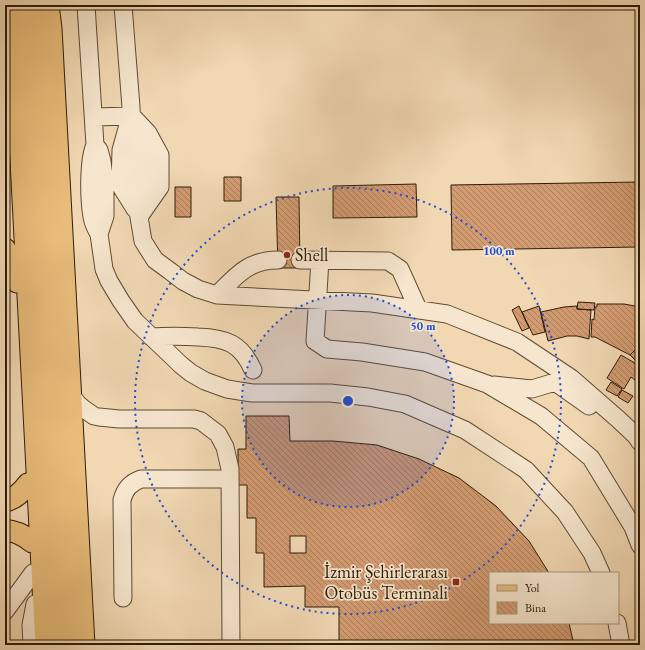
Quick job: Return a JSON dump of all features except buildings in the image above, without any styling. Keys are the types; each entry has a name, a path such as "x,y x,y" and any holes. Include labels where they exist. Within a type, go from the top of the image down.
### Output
{"main road":[{"path":"13,5 46,645"},
{"path":"30,5 64,645"},
{"path":"48,5 51,28 84,645"},
{"path":"51,28 52,5"},
{"path":"5,56 37,645"},
{"path":"5,249 17,282"},
{"path":"5,500 8,501 19,495 28,484"},
{"path":"5,530 18,532 26,536 32,542"}],"lane":[{"path":"86,5 95,145 99,150 102,161 105,185 105,216 99,234 104,269 109,281 135,321 191,373 205,381 226,389 252,393 330,393 368,397 406,404 465,430 526,470 565,512 592,553 601,572"},
{"path":"123,5 132,116 134,187 143,241 155,260 183,281 198,289 217,295 372,303 447,314 517,342 571,378 618,419 636,436 640,442"},
{"path":"94,117 132,116 148,133 160,155 160,188 140,217"},
{"path":"217,295 245,268 266,260 278,260"},
{"path":"300,260 388,261 400,269 418,309"},
{"path":"320,260 315,341 327,349 362,352 425,362 487,384 541,416 591,458 636,528 640,545"},
{"path":"156,342 181,336 217,338 224,340 244,354 253,370"},
{"path":"487,384 532,389 555,382 597,412 618,419"},
{"path":"71,395 78,404 94,416 132,419 194,419 214,430 222,440 228,455 230,479 231,645"},
{"path":"123,598 122,500 129,486 134,481 148,478 230,479"},
{"path":"5,611 33,573"},
{"path":"32,645 31,625 35,604"},
{"path":"616,624 621,645"}],"place":[{"name":"Shell","path":"287,255"},
{"name":"İzmir Şehirlerarası Otobüs Terminali","path":"456,582"}]}
